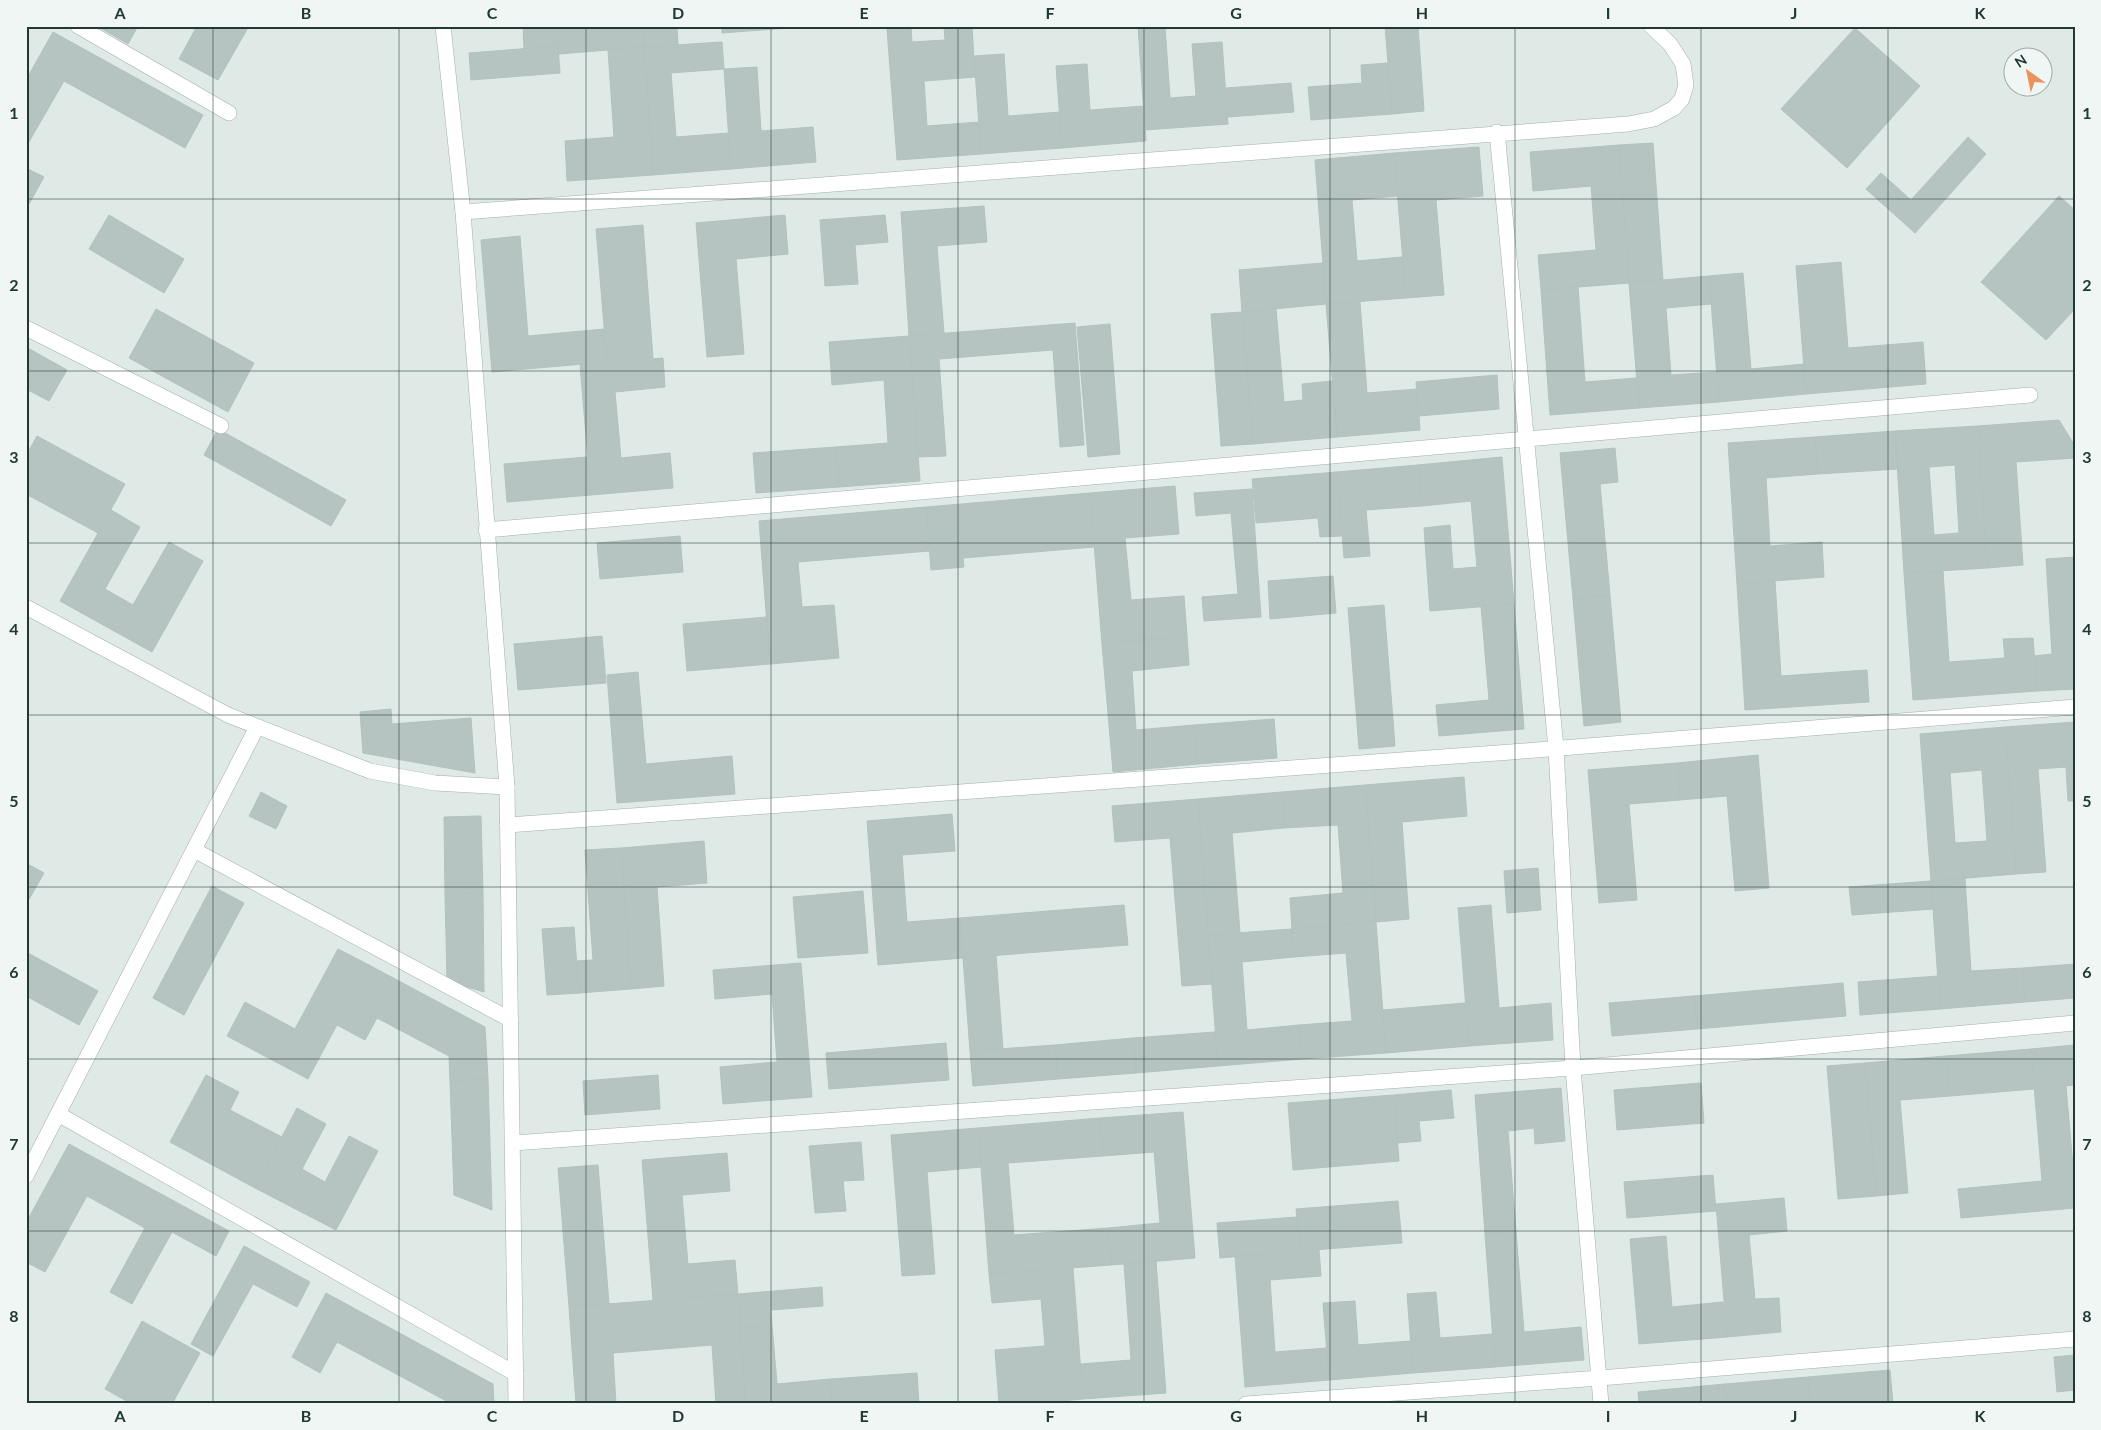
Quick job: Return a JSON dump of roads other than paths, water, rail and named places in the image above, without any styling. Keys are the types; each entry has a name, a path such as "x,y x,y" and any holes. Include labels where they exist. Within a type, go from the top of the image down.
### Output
{"street":[{"path":"78,26 229,113"},
{"path":"443,26 463,212 506,787 516,1404"},
{"path":"463,212 1497,132 1628,124 1654,119 1674,108 1682,99 1686,86 1683,64 1670,44 1652,26"},
{"path":"1497,132 1556,748 1573,1068 1601,1404"},
{"path":"26,328 221,426"},
{"path":"486,530 2030,395"},
{"path":"26,607 228,715 370,771 435,783 506,787"},
{"path":"507,825 1556,748 2075,707"},
{"path":"26,1176 257,727"},
{"path":"194,850 511,1020"},
{"path":"513,1143 1573,1068 2075,1023"},
{"path":"58,1114 516,1374"},
{"path":"1246,1404 1600,1378 2075,1338"}]}
